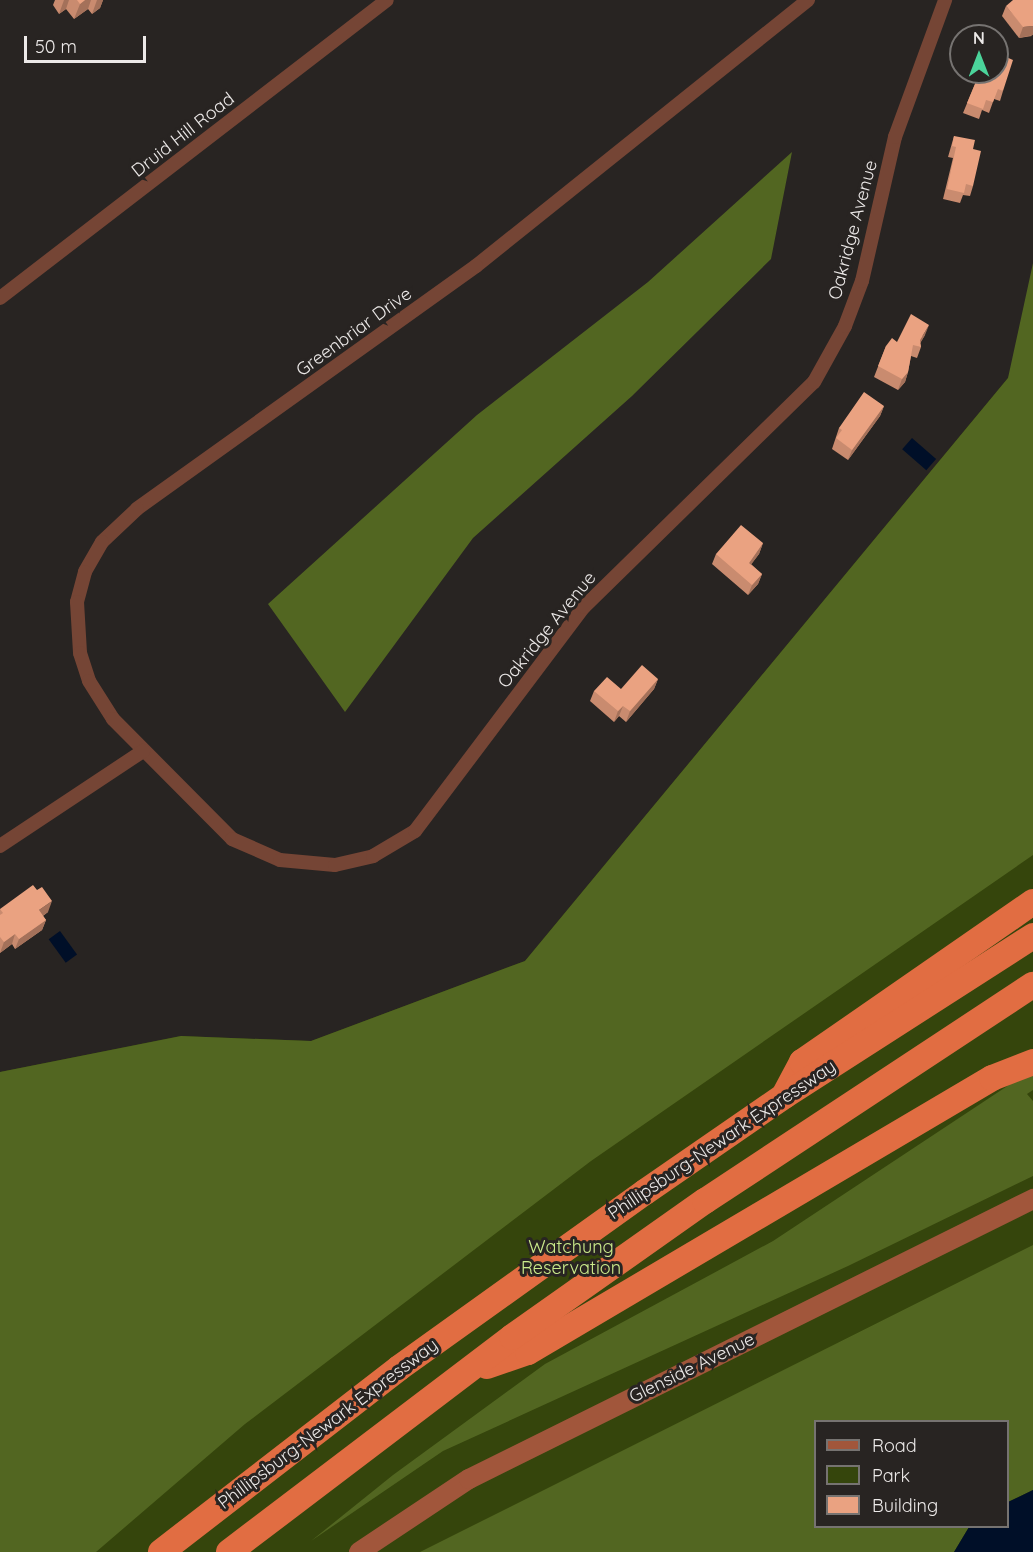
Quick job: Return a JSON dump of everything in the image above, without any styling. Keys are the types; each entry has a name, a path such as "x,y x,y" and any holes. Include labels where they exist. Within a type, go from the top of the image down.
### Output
{"highway":[{"path":"784,1096 802,1062 1033,902"},
{"name":"Phillipsburg-Newark Expressway","path":"161,1552 399,1368 784,1096 1033,936"},
{"path":"229,1552 460,1376 705,1200 1033,985"},
{"path":"460,1376 528,1352 992,1078 1033,1062"}],"main road":[{"name":"Glenside Avenue","path":"359,1552 469,1479 1033,1199"}],"street":[{"name":"Druid Hill Road","path":"0,298 387,0"},
{"name":"Greenbriar Drive","path":"143,751 102,704 80,653 80,587 102,542 137,509 476,266 808,0"},
{"name":"Oakridge Avenue","path":"143,751 232,839 280,860 318,866 350,863 387,850 416,831 584,607 814,382 845,326 861,281 895,137 945,0"},
{"path":"0,846 143,751"}],"green space":[{"path":"792,152 771,259 632,396 473,538 345,712 268,604 477,415 648,282"},
{"path":"1033,263 1033,855 591,1161 245,1424 96,1552 0,1552 0,1072 181,1036 311,1041 525,961 1008,378"},
{"name":"Watchung Reservation","path":"1033,328 1033,1552 0,1552 0,1072 181,1036 311,1041 525,961 1008,378"},
{"path":"1033,1074 1033,1090 1027,1094 1033,1101 1033,1176 848,1266 443,1451 311,1541 393,1475 545,1364 773,1241 1018,1079"},
{"path":"1033,1245 1033,1490 1009,1502 1009,1420 814,1420 814,1528 968,1528 954,1552 420,1552"}],"water":[{"path":"912,438 936,459 926,470 902,449"},
{"path":"60,931 77,954 66,963 49,939"},
{"path":"1033,1490 1033,1552 954,1552 968,1528 1009,1528 1009,1502"}],"building":[{"path":"1013,0 1033,0 1033,26 1023,27 1006,6"},
{"path":"1009,58 1013,60 1009,72"},
{"path":"975,84 1005,84 1003,91 998,89 993,102 986,100 983,109 967,103"},
{"path":"954,136 975,140 973,149 981,151 973,186 966,184 964,193 947,189 956,147 952,146"},
{"path":"911,314 929,325 920,340 921,347 913,345 908,372 902,379 878,366 886,346 892,338 897,342"},
{"path":"864,392 884,406 852,450 836,438 842,430 839,428"},
{"path":"741,525 763,543 749,563 762,574 752,585 716,554"},
{"path":"642,665 658,679 630,711 623,706 618,711 594,691 607,677 621,689"},
{"path":"33,885 37,890 42,887 52,901 39,910 46,920 19,939 15,934 4,942 0,937 0,915 3,913 0,909"}]}
